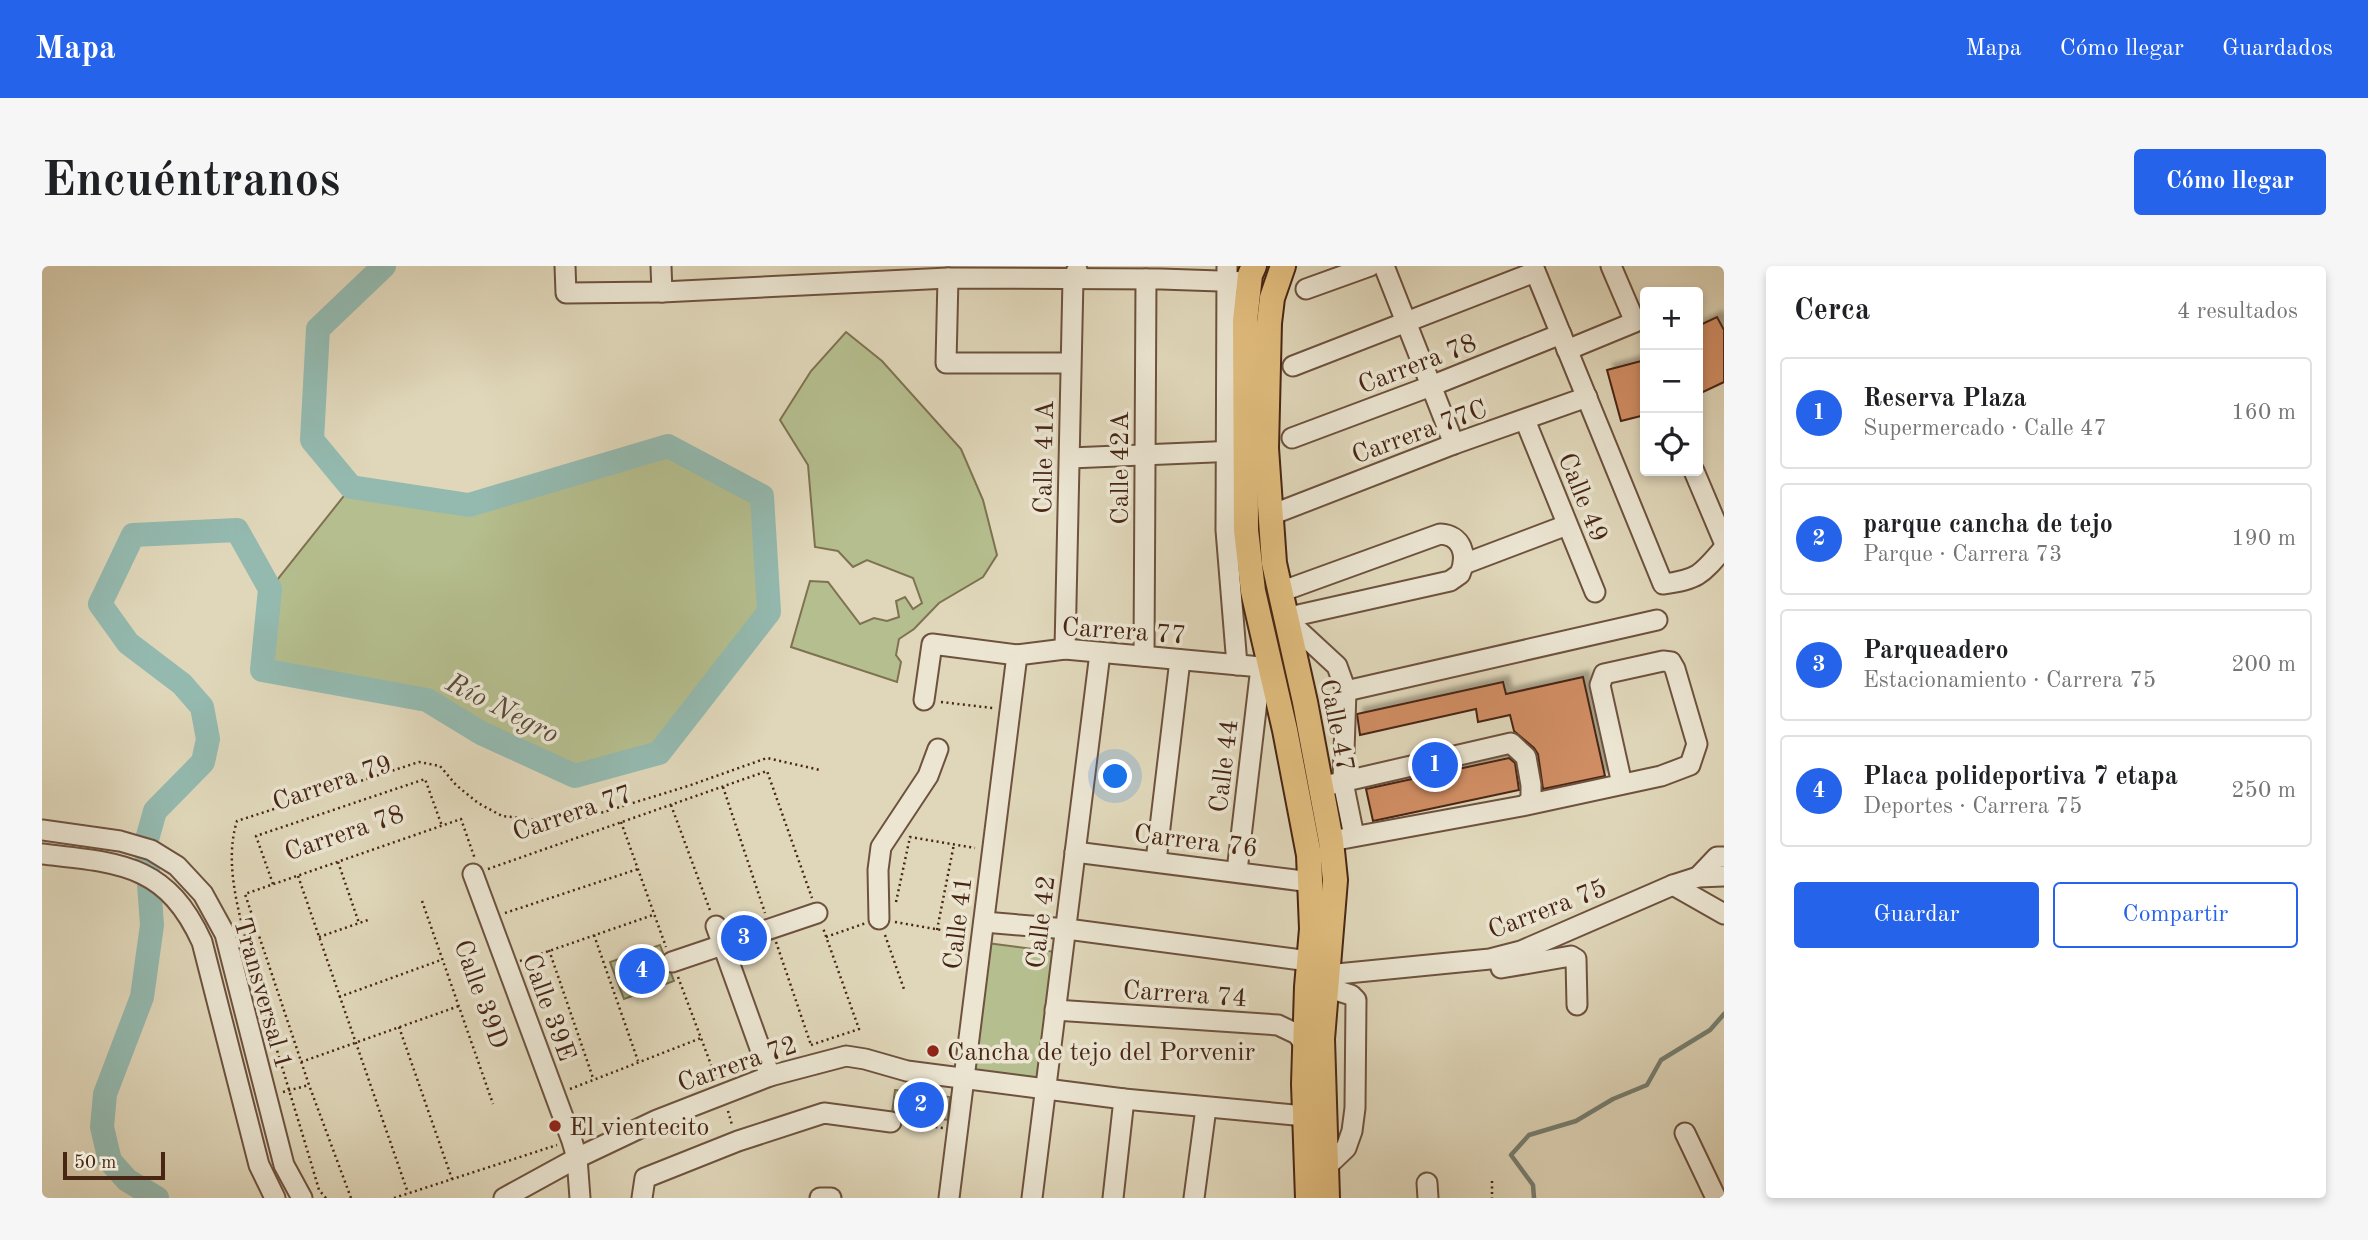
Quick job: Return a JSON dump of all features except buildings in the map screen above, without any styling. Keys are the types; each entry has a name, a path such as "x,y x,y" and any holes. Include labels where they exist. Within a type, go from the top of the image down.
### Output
{"main road":[{"name":"Calle 47","path":"1283,266 1272,298 1269,323 1266,448 1274,563 1305,702 1332,784 1342,839 1335,901 1305,1045 1308,1198"},
{"name":"Calle 47","path":"1239,274 1245,321 1235,451 1265,666 1303,823 1311,882 1312,929 1321,974 1326,1198"}],"street":[{"path":"565,266 566,293 662,292 913,272 948,278 1076,273 1239,274"},
{"path":"661,266 662,292"},
{"path":"1306,289 1370,266"},
{"path":"1384,266 1454,444"},
{"name":"Carrera 78","path":"1292,438 1431,386 1564,342 1635,322 1611,266"},
{"path":"1293,366 1534,269 1663,584 1688,581 1704,572 1724,548"},
{"name":"Calle 41A","path":"1065,649 1070,363 1076,273"},
{"name":"Calle 42A","path":"1144,656 1146,455 1156,275"},
{"path":"948,278 946,363 1070,363"},
{"name":"Carrera 77C","path":"1270,515 1454,444 1587,397"},
{"name":"Calle 49","path":"1525,420 1595,592"},
{"path":"1070,458 1235,451"},
{"name":"Calle 47","path":"1235,451 1226,530 1237,665"},
{"path":"1696,476 1724,542"},
{"path":"1464,564 1567,525"},
{"path":"1280,592 1430,536 1440,534 1453,537 1463,550 1464,564 1458,577 1440,584 1285,618"},
{"path":"1285,618 1338,666 1346,691 1332,784 1511,743 1526,757 1531,785 1531,800 1527,803"},
{"path":"1346,691 1657,620"},
{"name":"Carrera 77","path":"924,700 932,644 1017,655 1065,649 1265,666"},
{"name":"Calle 42","path":"1032,1198 1100,653"},
{"name":"Calle 41","path":"948,1198 1017,655"},
{"path":"1156,861 1180,660"},
{"path":"1342,839 1527,803 1622,784 1661,776 1690,765 1698,744 1671,662 1663,661 1604,674 1600,685 1622,784"},
{"name":"Calle 44","path":"1237,871 1265,666"},
{"path":"885,920 878,870 881,847 929,776 938,749"},
{"name":"Transversal 1","path":"42,831 120,841 151,850 177,866 203,894 225,933 284,1165 302,1198"},
{"name":"Carrera 76","path":"1075,852 1311,882"},
{"name":"Transversal 1","path":"42,854 113,862 146,874 172,893 192,920 202,942 260,1165 275,1198"},
{"name":"Carrera 75","path":"1698,877 1717,857 1724,857"},
{"name":"Calle 39E","path":"476,873 489,918 575,1149"},
{"name":"Carrera 75","path":"983,929 1067,929 1321,974 1490,959 1521,951 1672,885 1698,877 1724,876"},
{"path":"1672,885 1724,914"},
{"path":"672,962 817,913"},
{"path":"716,926 770,1076"},
{"path":"1321,974 1478,973 1571,956 1576,959 1577,1006"},
{"path":"1321,974 1356,1000 1357,1017 1352,1131 1346,1148 1325,1167"},
{"name":"Carrera 74","path":"1055,1010 1279,1026 1297,1034 1305,1045"},
{"name":"Carrera 72","path":"575,1149 770,1076 846,1056 936,1075 1124,1099 1305,1116"},
{"path":"936,1075 955,1092 960,1105"},
{"path":"1113,1198 1124,1099"},
{"path":"1194,1198 1206,1108"},
{"path":"642,1198 645,1178 738,1141 824,1113 891,1122"},
{"path":"1685,1133 1716,1198"},
{"path":"504,1198 575,1149 579,1198"},
{"path":"820,1198 831,1198"}],"path":[{"path":"924,700 1010,709"},
{"path":"326,1198 319,1190 274,1041 236,898 232,838 237,821 419,762 440,766 463,791 502,816 568,823 767,758 820,770"},
{"name":"Carrera 77","path":"476,873 767,771"},
{"name":"Carrera 79","path":"273,885 256,836 425,779 442,826"},
{"path":"671,805 716,926"},
{"name":"Carrera 78","path":"301,1062 245,894 461,819 476,873"},
{"path":"909,837 992,851"},
{"name":"Calle 41","path":"937,930 954,844"},
{"path":"338,862 359,923"},
{"path":"489,918 638,869"},
{"path":"298,876 408,1193"},
{"name":"Calle 39D","path":"422,901 493,1104"},
{"path":"507,965 654,915"},
{"path":"319,937 368,920"},
{"path":"826,937 885,920 937,930 983,929"},
{"path":"594,935 638,1062"},
{"path":"549,950 593,1078"},
{"path":"339,997 442,960"},
{"path":"351,1198 301,1062 459,1006"},
{"path":"399,1027 452,1179"},
{"path":"811,1045 859,1029"},
{"path":"555,1096 593,1078 701,1038"},
{"path":"266,1096 309,1085"},
{"path":"722,1093 738,1141"},
{"path":"891,1122 957,1130"},
{"path":"394,1198 452,1179 575,1149"},
{"path":"1492,1181 1492,1198"}],"green space":[{"path":"846,332 882,361 961,449 983,500 997,555 983,577 939,603 914,629 899,639 896,655 901,662 897,682 791,647 810,581 828,582 860,624 874,618 887,621 899,617 896,601 905,597 913,609 922,603 913,578 867,560 853,567 838,551 815,547 808,465 780,420 811,371"},
{"path":"668,446 762,496 769,612 659,753 575,776 481,733 427,700 262,670 270,589 351,487 469,505"},
{"path":"987,943 1056,952 1040,1079 971,1070"},
{"path":"660,945 674,981 624,999 610,962"},
{"path":"895,1090 950,1097 948,1120 892,1113"}],"waterway":[{"name":"Río Negro","path":"157,1198 127,1180 110,1161 102,1127 105,1094 142,997 152,925 146,843 155,811 203,762 208,739 202,707 182,684 128,643 100,604 133,535 237,530 270,589 262,670 427,700 481,733 575,776 659,753 769,612 762,496 668,446 469,505 351,487 312,440 318,329 384,266"},
{"path":"1534,1198 1533,1185 1511,1155 1529,1135 1576,1121 1613,1099 1647,1085 1661,1060 1710,1030 1724,1014"}],"place":[{"name":"Reserva Plaza","path":"1435,765"},
{"name":"Parqueadero","path":"744,938"},
{"name":"Placa polideportiva 7 etapa","path":"642,971"},
{"name":"Cancha de tejo del Porvenir","path":"933,1051"},
{"name":"parque cancha de tejo","path":"921,1105"},
{"name":"El vientecito","path":"555,1126"}]}
